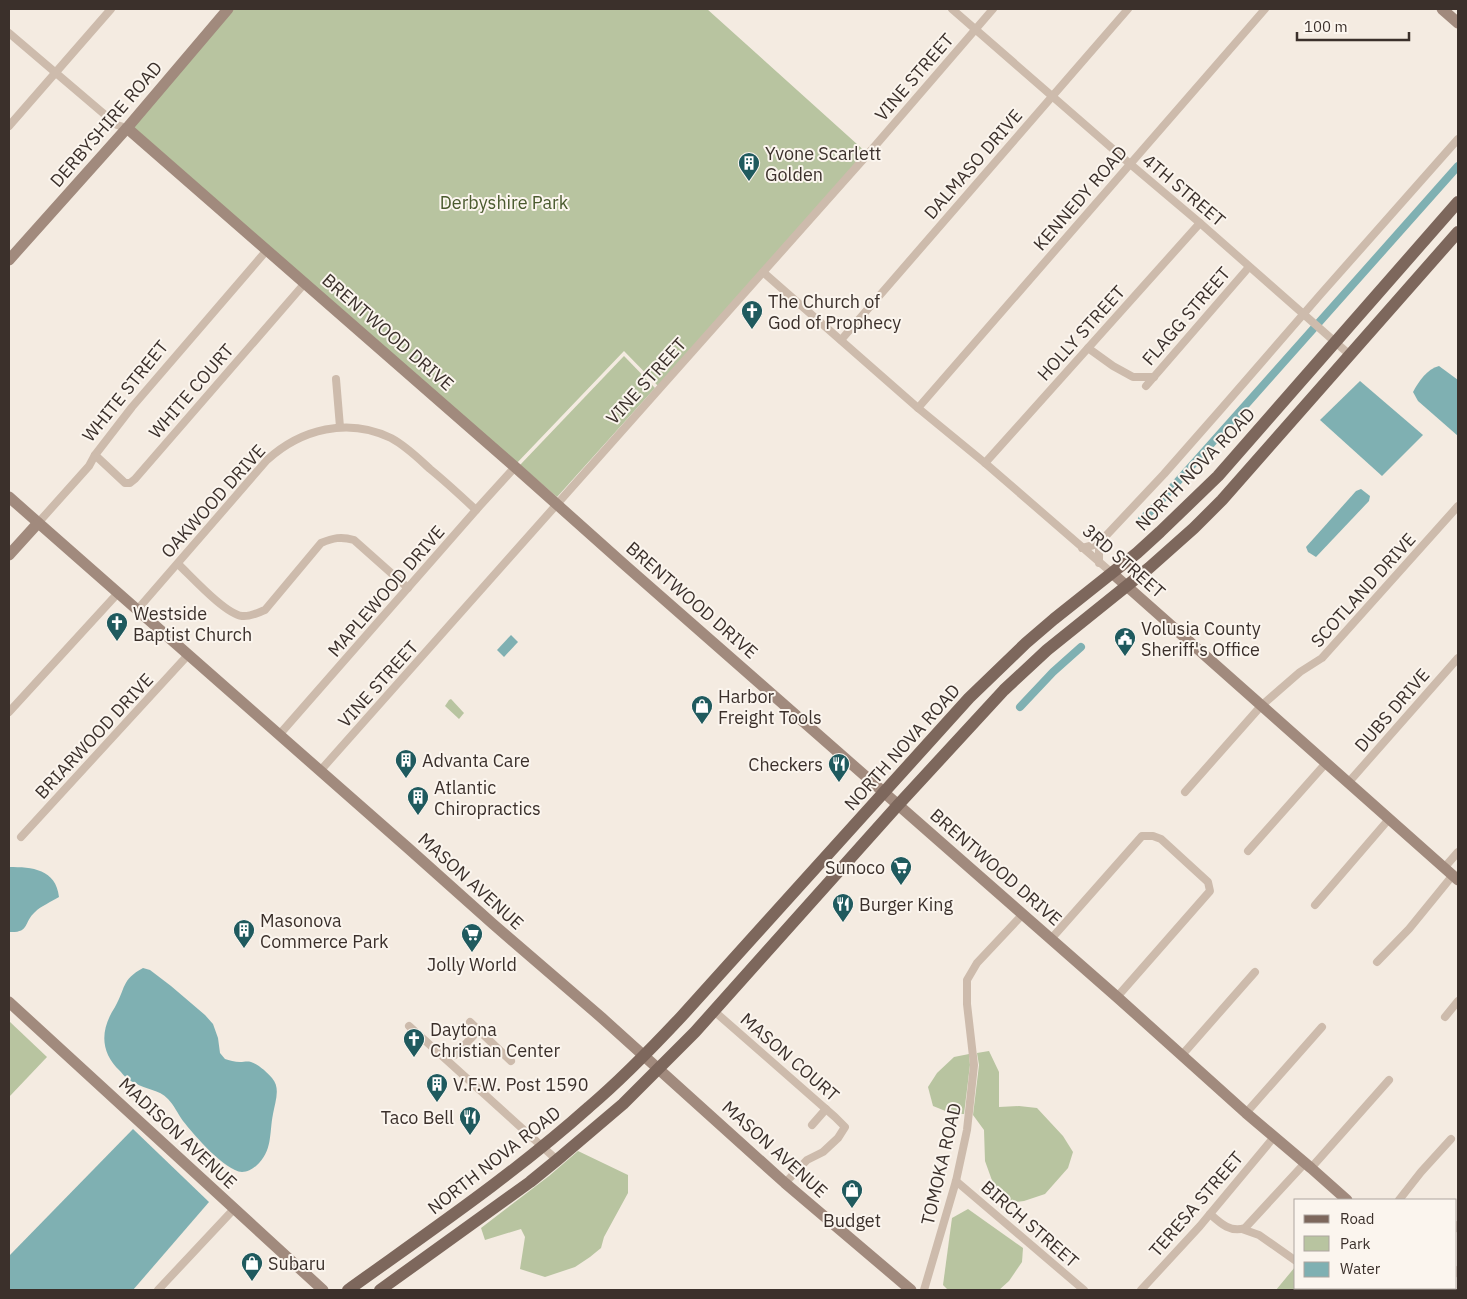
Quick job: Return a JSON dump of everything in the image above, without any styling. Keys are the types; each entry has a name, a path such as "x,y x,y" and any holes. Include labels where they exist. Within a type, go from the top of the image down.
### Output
{"main road":[{"name":"NORTH NOVA ROAD","path":"348,1290 507,1175 590,1107 644,1056 680,1019 951,717 1003,664 1051,621 1154,537 1200,495 1332,339 1458,202"},
{"name":"NORTH NOVA ROAD","path":"380,1290 557,1160 623,1104 659,1069 986,709 1028,667 1071,630 1128,586 1194,528 1222,500 1458,232"},
{"path":"800,915 809,889 810,881 808,876"}],"street":[{"path":"9,126 111,9"},
{"name":"DERBYSHIRE ROAD","path":"9,260 127,128 228,9"},
{"name":"4TH STREET","path":"952,9 1129,163 1200,222 1350,355"},
{"name":"VINE STREET","path":"320,771 763,272 993,9"},
{"name":"DALMASO DRIVE","path":"841,340 1128,9"},
{"name":"KENNEDY ROAD","path":"918,408 1129,163 1265,9"},
{"path":"1445,10 1458,23"},
{"name":"BRENTWOOD DRIVE","path":"9,33 117,125 127,128 305,283 1346,1199"},
{"name":"NORTH NOVA ROAD","path":"1101,541 1164,474 1458,139"},
{"name":"HOLLY STREET","path":"985,463 1200,222"},
{"name":"WHITE STREET","path":"9,555 89,466 95,454 139,399 267,250"},
{"name":"FLAGG STREET","path":"1146,386 1249,267"},
{"name":"3RD STREET","path":"763,272 918,408 1128,586 1452,874"},
{"name":"WHITE COURT","path":"95,454 125,483 130,483 136,479 305,283"},
{"path":"1088,348 1113,366 1133,377 1154,377"},
{"path":"336,379 340,427"},
{"name":"OAKWOOD DRIVE","path":"137,610 267,460 279,449 309,433 340,427 376,432 392,439 410,451 476,510"},
{"name":"MAPLEWOOD DRIVE","path":"280,735 515,467"},
{"name":"MASON AVENUE","path":"9,497 659,1069 785,1183 912,1290"},
{"name":"SCOTLAND DRIVE","path":"1185,792 1261,706 1300,672 1322,658 1458,506"},
{"path":"178,564 231,612 241,616 252,616 265,610 321,543 332,538 343,537 354,540 408,588"},
{"path":"1082,548 1101,541"},
{"path":"1099,563 1101,541"},
{"path":"9,712 118,593"},
{"name":"BRIARWOOD DRIVE","path":"21,837 188,655"},
{"name":"DUBS DRIVE","path":"1348,783 1458,658"},
{"path":"1248,851 1326,763"},
{"path":"1315,905 1389,819"},
{"path":"1051,938 1142,836 1153,836 1161,839 1208,882 1210,891 1117,997"},
{"path":"1377,962 1409,929 1452,874 1458,852"},
{"name":"TOMOKA ROAD","path":"924,1290 956,1181 967,1130 974,1065 967,1004 967,980 977,963 1023,914"},
{"path":"1182,1055 1255,972"},
{"name":"MADISON AVENUE","path":"9,1002 323,1290"},
{"path":"1444,1017 1458,1002"},
{"name":"MASON COURT","path":"714,1010 845,1127 838,1138 823,1152 807,1160 785,1183"},
{"path":"470,1022 511,1061"},
{"path":"409,1026 557,1160"},
{"path":"1246,1113 1322,1027"},
{"path":"456,1055 479,1030"},
{"path":"1242,1229 1308,1166 1389,1080"},
{"path":"812,1125 826,1109"},
{"name":"TERESA STREET","path":"1141,1290 1210,1214 1274,1137"},
{"path":"1401,1199 1421,1172 1451,1138"},
{"name":"BIRCH STREET","path":"956,1181 1084,1290"},
{"path":"158,1290 234,1209"},
{"path":"1210,1214 1226,1228 1242,1229 1260,1235 1294,1260"},
{"path":"442,1223 453,1237"},
{"path":"1445,1289 1449,1290"}],"green space":[{"name":"Derbyshire Park","path":"228,9 707,9 868,154 660,388 624,351 515,465 127,128"},
{"path":"624,356 655,388 557,497 520,465"},
{"path":"451,699 464,713 459,719 445,706"},
{"path":"9,1021 47,1057 9,1097"},
{"path":"989,1051 999,1072 999,1107 1019,1106 1037,1108 1063,1136 1073,1152 1068,1168 1045,1194 1024,1201 1009,1203 994,1186 985,1161 984,1130 973,1115 979,1065 977,1053"},
{"path":"969,1054 970,1065 964,1114 953,1114 933,1106 928,1087 937,1073 954,1057"},
{"path":"578,1151 628,1175 628,1193 604,1237 601,1248 575,1267 545,1277 520,1269 525,1237 521,1229 485,1240 481,1228 549,1176"},
{"path":"968,1209 1023,1248 1022,1262 1009,1281 999,1290 948,1290 943,1285 952,1218"},
{"path":"1294,1268 1294,1289 1385,1289 1384,1290 1276,1290"}],"water":[{"path":"1439,366 1458,380 1458,436 1418,401 1413,392 1427,373"},
{"path":"1360,381 1423,435 1382,476 1320,420"},
{"path":"1361,489 1370,496 1369,501 1316,557 1308,552 1306,547 1356,491"},
{"path":"511,635 518,642 504,657 497,650"},
{"path":"9,867 34,869 48,875 57,888 59,897 37,910 23,929 16,932 9,932"},
{"path":"143,968 150,970 205,1015 213,1024 218,1038 220,1053 225,1059 254,1063 275,1082 277,1095 268,1148 261,1160 251,1169 242,1172 227,1166 202,1143 183,1121 168,1099 161,1093 129,1080 113,1064 104,1040 107,1024 127,981"},
{"path":"133,1129 209,1202 133,1290 9,1290 9,1256"}],"waterway":[{"path":"1142,519 1155,507 1458,166"},
{"path":"1020,707 1053,672 1081,647"}],"place":[{"name":"Yvone Scarlett Golden","path":"749,182"},
{"name":"The Church of God of Prophecy","path":"752,330"},
{"name":"Westside Baptist Church","path":"117,642"},
{"name":"Volusia County Sheriff's Office","path":"1125,657"},
{"name":"Harbor Freight Tools","path":"702,725"},
{"name":"Advanta Care","path":"406,779"},
{"name":"Checkers","path":"839,783"},
{"name":"Atlantic Chiropractics","path":"418,816"},
{"name":"Sunoco","path":"901,886"},
{"name":"Burger King","path":"843,923"},
{"name":"Masonova Commerce Park","path":"244,949"},
{"name":"Jolly World","path":"472,953"},
{"name":"Daytona Christian Center","path":"414,1058"},
{"name":"V.F.W. Post 1590","path":"437,1103"},
{"name":"Taco Bell","path":"470,1136"},
{"name":"Budget","path":"852,1209"},
{"name":"Subaru","path":"252,1282"}]}
